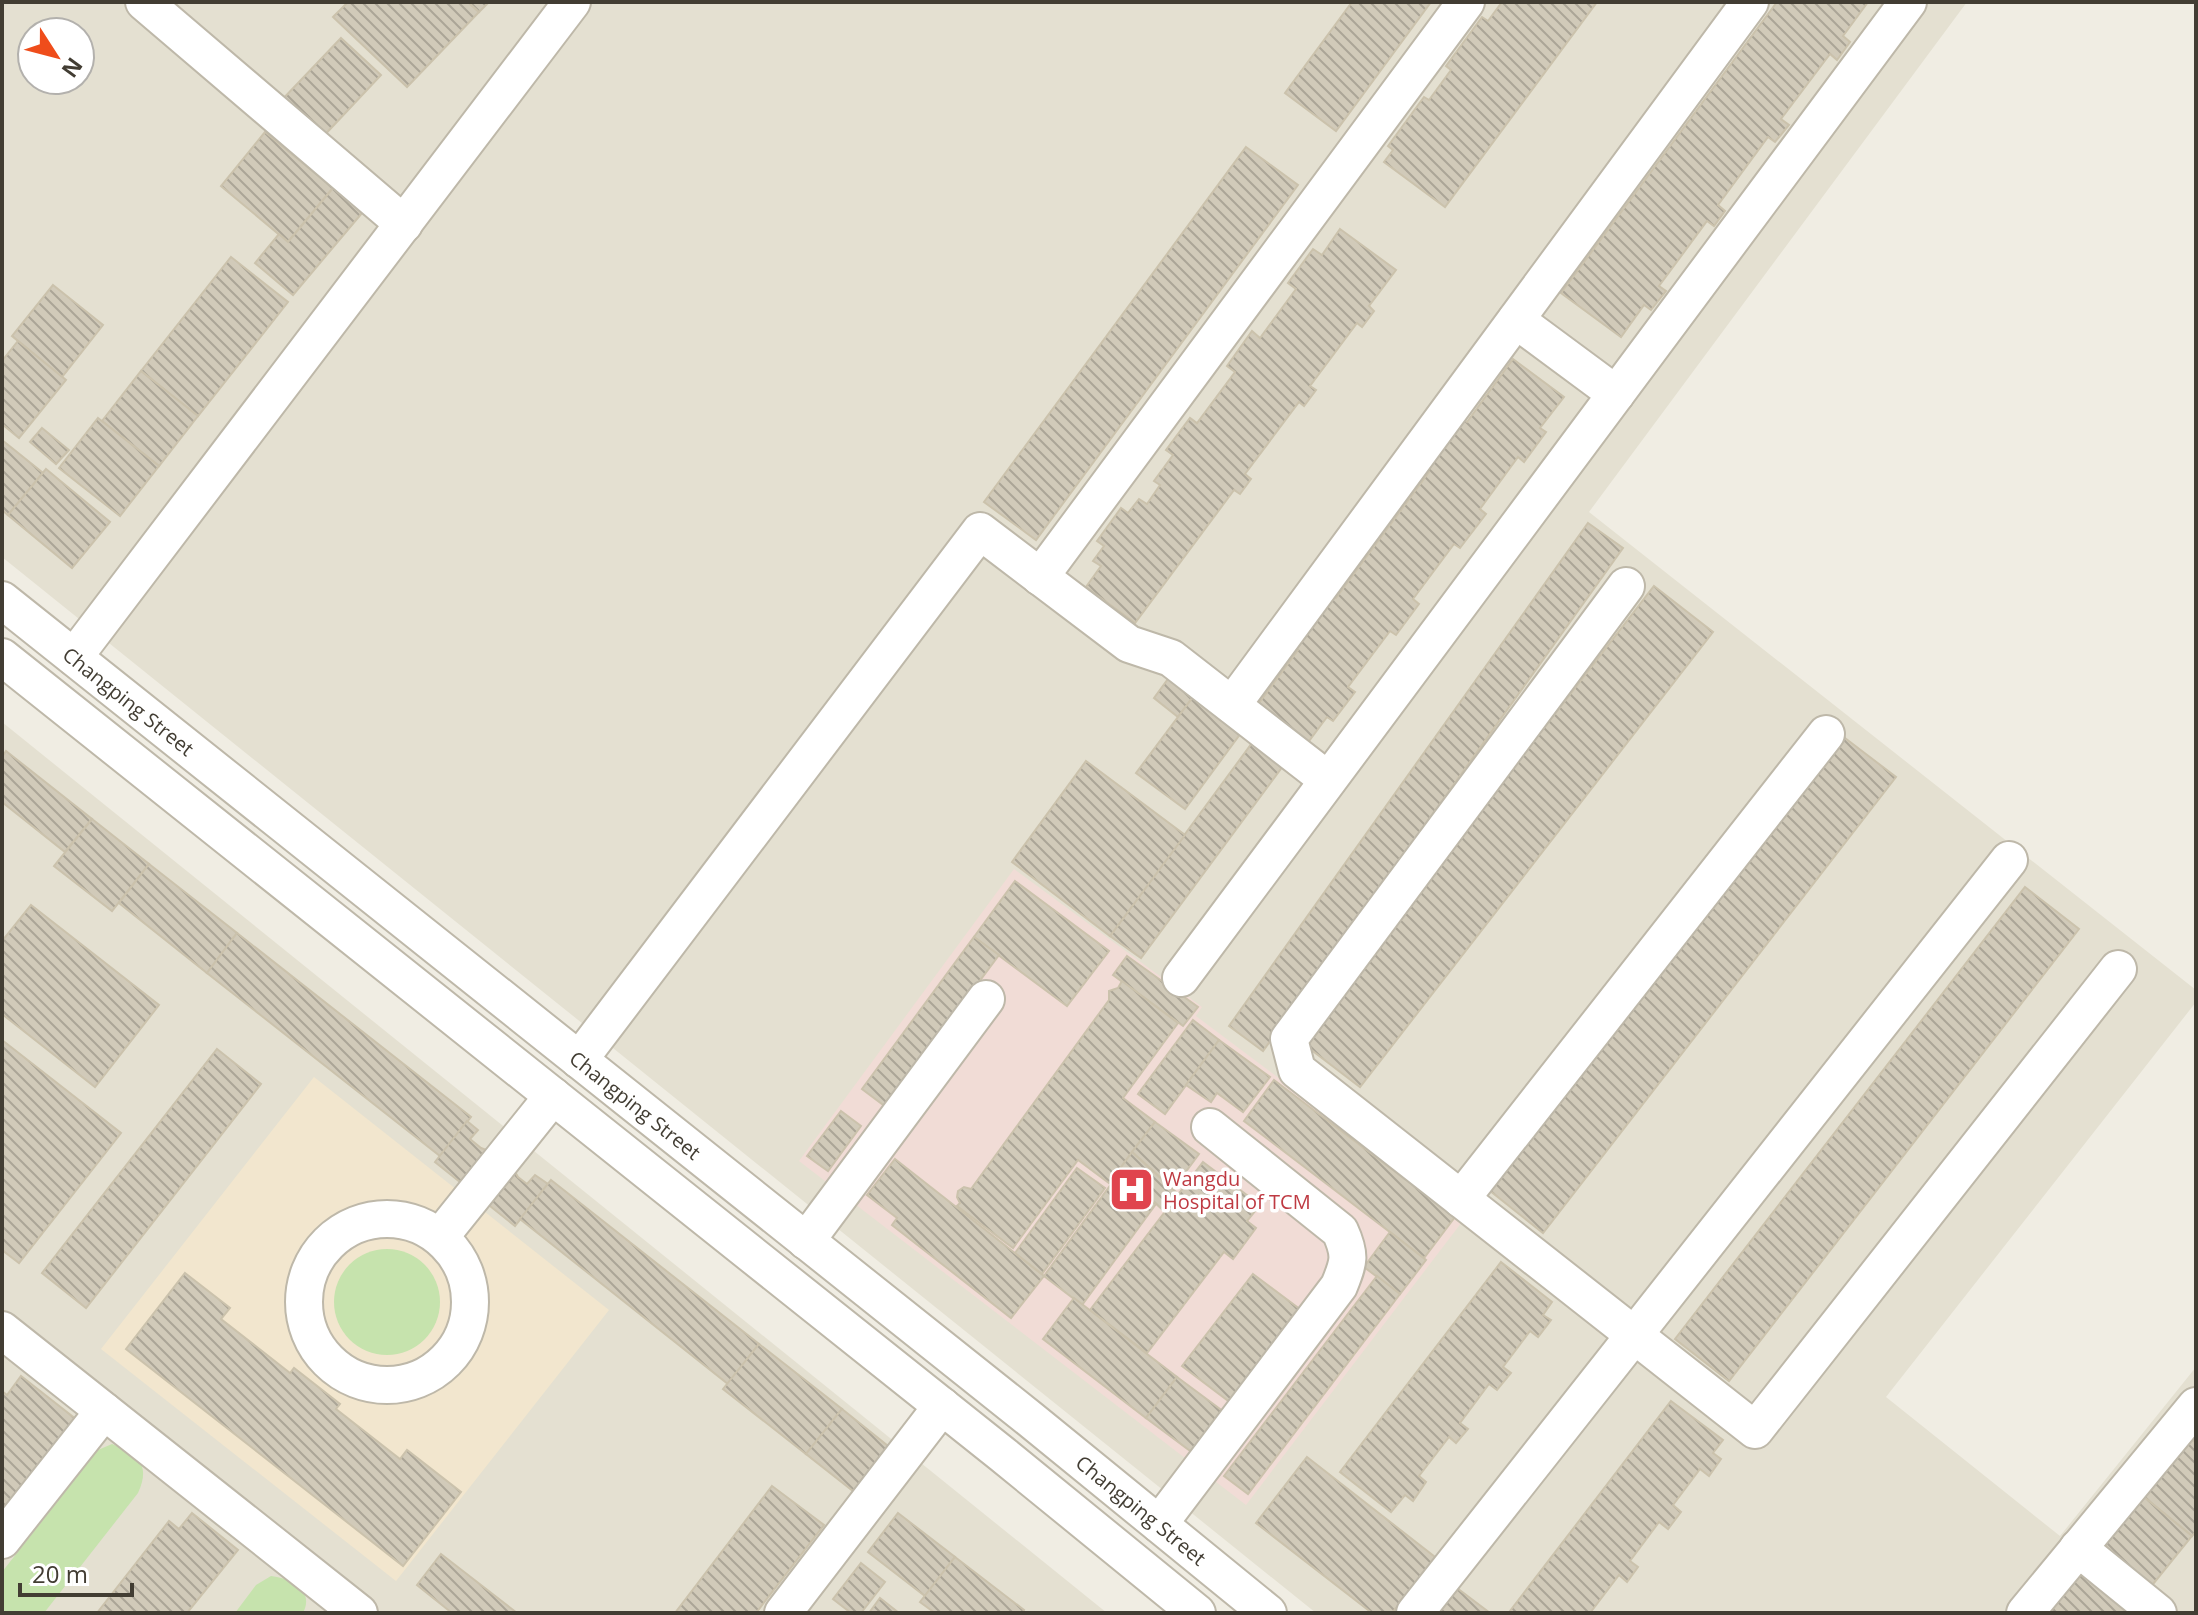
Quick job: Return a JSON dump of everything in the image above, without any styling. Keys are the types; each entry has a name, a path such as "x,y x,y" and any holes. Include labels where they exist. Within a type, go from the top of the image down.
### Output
{"street":[{"path":"144,2 404,224"},
{"path":"74,657 572,2"},
{"path":"1040,577 1466,2"},
{"path":"1232,705 1750,2"},
{"path":"1181,978 1908,2"},
{"path":"1516,320 1616,394"},
{"path":"579,1060 980,531 1129,644 1171,658 1328,780"},
{"path":"1626,586 1289,1039 1297,1070 1755,1430 2118,969"},
{"name":"Changping Street","path":"2,600 1268,1613"},
{"path":"2,657 1197,1613"},
{"path":"1461,1199 1826,734"},
{"path":"1415,1613 2009,860"},
{"path":"806,1241 986,999"},
{"path":"440,1237 553,1096"},
{"path":"1159,1524 1339,1286 1348,1265 1348,1249 1340,1231 1210,1127"},
{"path":"377,1219 421,1225 440,1237 454,1252 470,1291 464,1332 454,1350 441,1365 422,1377 400,1384 378,1385 356,1379 337,1369 316,1344 304,1313 304,1291 310,1270 321,1250 337,1235 356,1224 377,1219"},
{"path":"3,1334 104,1411 339,1607"},
{"path":"783,1613 942,1406"},
{"path":"2,1540 104,1411"},
{"path":"2025,1613 2193,1417"},
{"path":"2078,1548 2158,1613"}],"shaded area":[{"path":"2,2 1967,2 1589,512 2196,990 2196,1002 1886,1397 2060,1536 2196,1367 2196,1613 1316,1613 2,557"},
{"path":"2,722 1107,1613 2,1613"},
{"name":"Wangdu Hospital of TCM","path":"1014,869 1202,1007 1196,1016 1465,1218 1246,1505 799,1161"},
{"path":"314,1077 609,1310 396,1581 101,1349"}],"green space":[{"path":"387,1249 407,1253 424,1265 436,1282 440,1302 436,1322 424,1339 407,1351 387,1355 367,1351 350,1339 338,1322 334,1302 338,1282 350,1265 367,1253"},
{"path":"112,1444 129,1452 140,1462 143,1475 138,1493 44,1613 2,1613 2,1572 98,1450"},
{"path":"271,1576 286,1579 299,1587 306,1598 303,1613 235,1613 256,1585"}],"building":[{"path":"348,2 468,2 479,12 407,87 333,17"},
{"path":"468,2 489,2 479,12"},
{"path":"1352,2 1431,2 1336,131 1285,93"},
{"path":"1502,2 1597,2 1445,207 1384,162 1393,150 1388,146 1424,97 1429,100 1451,70 1446,66 1482,17 1488,21"},
{"path":"1777,2 1868,2 1843,36 1850,42 1837,60 1830,54 1781,119 1789,125 1775,142 1768,137 1718,205 1725,211 1714,226 1707,221 1659,286 1666,291 1651,310 1644,305 1621,337 1561,293"},
{"path":"341,38 381,75 318,142 278,104"},
{"path":"265,132 333,188 288,242 221,186"},
{"path":"1246,147 1298,185 1036,540 984,502"},
{"path":"333,188 362,213 293,295 255,263 279,234 288,242"},
{"path":"1340,229 1396,270 1369,306 1374,311 1362,327 1357,323 1310,386 1316,390 1304,406 1299,402 1245,474 1251,479 1240,494 1234,490 1135,623 1086,587 1101,566 1093,561 1104,546 1097,541 1121,508 1128,513 1139,499 1147,504 1160,485 1154,481 1173,455 1166,450 1190,418 1197,423 1235,372 1227,366 1252,331 1260,338 1296,289 1288,283 1313,249 1322,255"},
{"path":"231,257 288,302 198,416 141,371"},
{"path":"53,285 103,325 62,377 12,336"},
{"path":"18,341 66,380 19,438 2,424 2,361"},
{"path":"1513,359 1564,397 1540,428 1546,432 1524,462 1518,457 1480,509 1486,514 1460,548 1454,544 1413,599 1419,604 1396,635 1390,631 1348,687 1355,692 1333,721 1327,717 1306,745 1256,707 1298,650 1291,645 1330,594 1336,598 1429,472 1424,468 1461,418 1467,422"},
{"path":"141,371 198,416 159,466 102,421"},
{"path":"98,418 159,466 120,516 59,468"},
{"path":"42,428 69,450 56,464 30,442"},
{"path":"2,440 43,473 8,515 2,510"},
{"path":"46,469 110,522 72,568 8,515"},
{"path":"1588,523 1623,548 1263,1051 1229,1026"},
{"path":"1654,586 1713,632 1360,1087 1301,1042"},
{"path":"1168,679 1193,697 1178,717 1154,698"},
{"path":"1193,697 1241,733 1185,809 1136,773"},
{"path":"1841,735 1896,777 1543,1233 1489,1190"},
{"path":"1252,743 1283,766 1141,958 1110,936"},
{"path":"6,751 92,819 65,852 2,802 2,757"},
{"path":"1086,761 1185,835 1110,936 1012,862"},
{"path":"92,819 149,864 112,911 54,866"},
{"path":"149,864 237,933 207,973 119,903"},
{"path":"1015,881 1109,951 1067,1006 974,937"},
{"path":"2025,887 2079,929 1729,1381 1675,1339"},
{"path":"31,905 159,1005 95,1087 2,1014 2,941"},
{"path":"237,933 471,1117 440,1156 207,973"},
{"path":"974,937 999,955 886,1107 862,1089"},
{"path":"1127,956 1198,1007 1183,1026 1113,975"},
{"path":"1122,981 1178,1023 1123,1098 1155,1122 1109,1183 1078,1160 1013,1248 957,1206 960,1203 958,1191 964,1187 971,1189 1109,1000 1109,991 1118,988"},
{"path":"1193,1020 1219,1040 1165,1114 1138,1094"},
{"path":"2,1040 121,1133 19,1263 2,1250"},
{"path":"1219,1040 1270,1077 1243,1112 1217,1093 1211,1102 1186,1085"},
{"path":"217,1049 261,1084 86,1308 42,1273"},
{"path":"1274,1080 1455,1217 1424,1258 1244,1121"},
{"path":"841,1111 861,1126 828,1171 807,1156"},
{"path":"467,1121 478,1130 470,1139 481,1148 500,1155 527,1184 535,1175 548,1184 515,1226 435,1162"},
{"path":"1155,1122 1199,1154 1173,1189 1132,1152"},
{"path":"1132,1152 1178,1194 1165,1212 1119,1170"},
{"path":"895,1159 1044,1276 1011,1318 892,1225 897,1218 867,1195"},
{"path":"1203,1162 1260,1205 1247,1221 1256,1228 1233,1259 1224,1252 1147,1353 1090,1310"},
{"path":"1077,1168 1105,1188 1042,1274 1015,1253"},
{"path":"1120,1172 1156,1204 1082,1305 1044,1276"},
{"path":"551,1180 759,1344 728,1384 520,1219"},
{"path":"1390,1232 1426,1260 1400,1294 1364,1267"},
{"path":"1501,1262 1552,1302 1543,1315 1551,1320 1538,1337 1530,1331 1503,1367 1511,1373 1497,1390 1489,1384 1460,1423 1468,1429 1456,1443 1449,1437 1419,1476 1426,1482 1413,1501 1405,1495 1391,1512 1340,1472"},
{"path":"185,1273 230,1308 221,1319 290,1373 294,1368 340,1404 336,1409 400,1459 407,1450 461,1492 403,1566 126,1349"},
{"path":"1253,1274 1301,1310 1231,1403 1182,1366"},
{"path":"1377,1276 1400,1294 1248,1494 1224,1476"},
{"path":"1074,1298 1177,1377 1146,1418 1043,1339"},
{"path":"759,1344 842,1409 806,1454 723,1389"},
{"path":"21,1376 77,1420 2,1515 2,1391 7,1395"},
{"path":"1177,1377 1228,1415 1197,1456 1146,1418"},
{"path":"1671,1401 1723,1440 1713,1453 1721,1459 1709,1476 1700,1469 1673,1505 1681,1512 1668,1529 1659,1522 1630,1561 1638,1567 1627,1582 1619,1575 1590,1613 1510,1611"},
{"path":"842,1409 888,1446 853,1491 806,1454"},
{"path":"2191,1439 2196,1443 2196,1531 2192,1536 2144,1497"},
{"path":"1307,1457 1435,1557 1392,1613 1372,1613 1256,1523"},
{"path":"772,1486 824,1525 756,1613 675,1613"},
{"path":"2144,1497 2192,1536 2145,1594 2097,1555"},
{"path":"192,1513 238,1550 187,1613 97,1613 169,1521 179,1529"},
{"path":"898,1513 955,1557 925,1596 868,1552"},
{"path":"441,1554 517,1613 452,1613 417,1585"},
{"path":"955,1557 1024,1610 1022,1613 935,1613 920,1602"},
{"path":"861,1563 885,1582 861,1613 851,1613 833,1599"},
{"path":"2083,1570 2130,1608 2126,1613 2048,1613"},
{"path":"1457,1588 1490,1613 1437,1613"},
{"path":"880,1598 899,1613 869,1613"}],"place":[{"name":"Wangdu Hospital of TCM","path":"1132,1190"}]}
